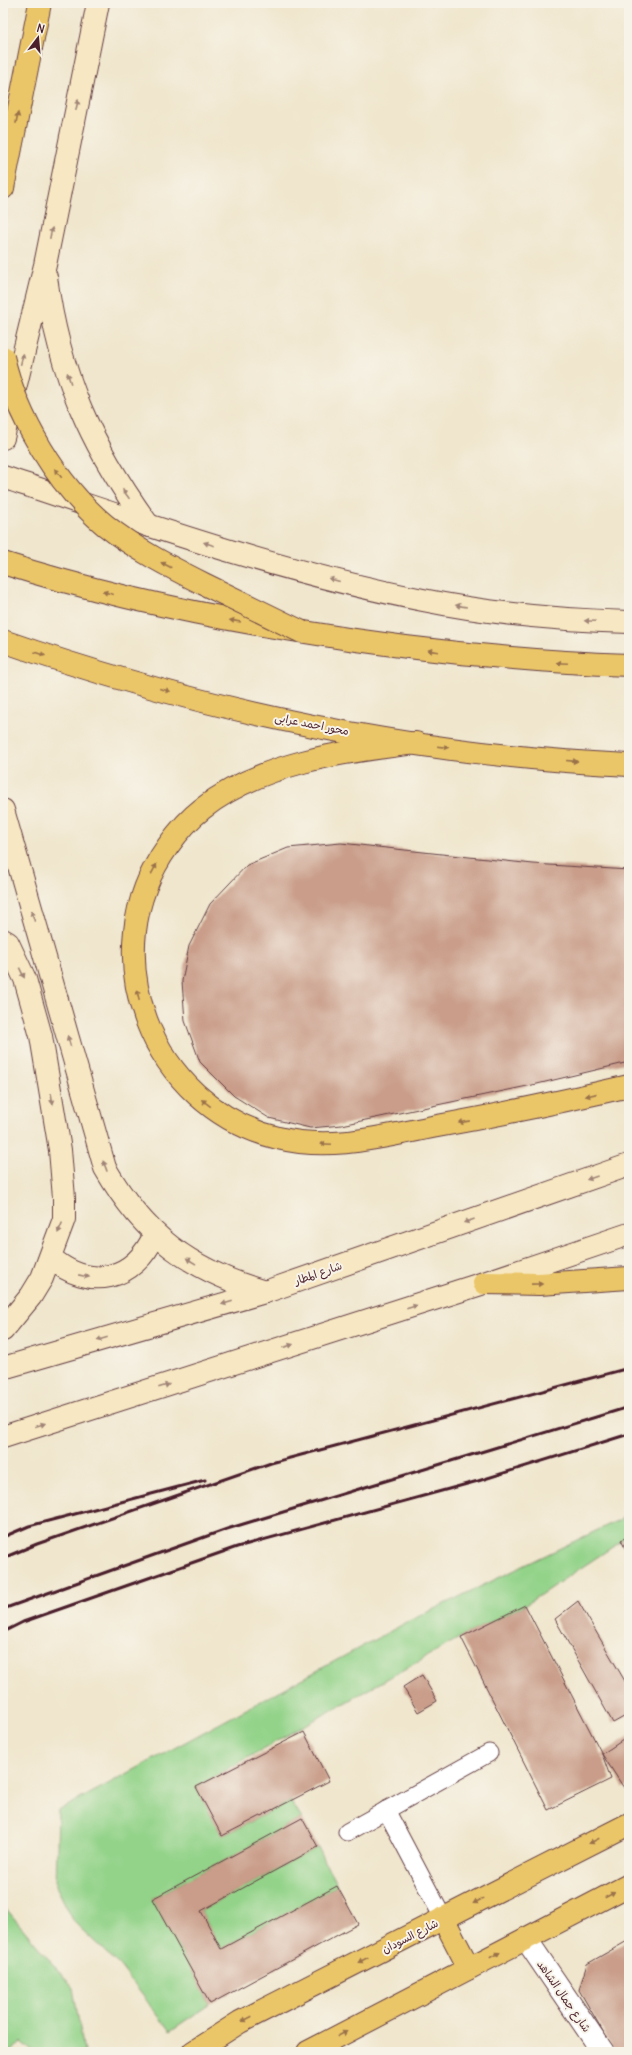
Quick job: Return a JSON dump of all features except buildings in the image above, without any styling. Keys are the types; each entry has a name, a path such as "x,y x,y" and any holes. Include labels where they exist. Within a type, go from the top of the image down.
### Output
{"main road":[{"path":"3,188 40,3"},
{"path":"3,357 18,404 35,438 55,469 79,499 105,525 162,563 302,632"},
{"path":"3,563 44,576 215,618 384,645 468,655 551,662 629,665"},
{"name":"محور احمد عرابى","path":"3,641 135,683 228,707 322,727 416,743 511,756 629,765"},
{"path":"416,743 346,753 278,770 250,779 224,793 200,810 179,831 162,855 148,881 139,909 134,939 134,968 138,997 148,1026 161,1052 178,1076 199,1097 222,1115 249,1128 277,1138 306,1143 336,1144 365,1140 472,1120 629,1086"},
{"path":"484,1283 539,1284 629,1278"},
{"name":"شارع السودان","path":"193,2052 240,2022 629,1824"},
{"path":"308,2052 629,1885"},
{"path":"443,1918 470,1968"}],"street":[{"path":"3,438 45,264 98,3"},
{"path":"45,264 50,305 58,345 70,384 85,421 104,458 125,493 149,526"},
{"path":"3,477 149,526 347,584 424,600 502,613 582,620 629,622"},
{"path":"3,810 105,1168 119,1192 136,1214 155,1234 176,1252 204,1269 234,1283 265,1292"},
{"path":"3,940 8,943 26,979 34,1008 48,1069 60,1150 64,1198 64,1219 51,1258 42,1278 31,1296 3,1330"},
{"name":"شارع المطار","path":"3,1368 265,1292 629,1165"},
{"path":"51,1258 63,1268 78,1275 94,1278 110,1276 125,1271 138,1261 149,1249 155,1234"},
{"path":"3,1437 484,1283 629,1234"},
{"name":"شارع جمال الشاهد","path":"526,1939 604,2052"}],"lane":[{"path":"347,1832 489,1753"},
{"path":"386,1810 443,1918"}],"green space":[{"path":"629,1515 629,1536 525,1605 461,1637 196,1787 222,1836 291,1801 302,1818 152,1899 210,2004 170,2031 120,1966 74,1922 56,1886 58,1811 409,1621"},
{"path":"318,1847 337,1886 221,1949 201,1911"},
{"path":"3,1905 73,1988 84,2052 33,2052 21,2042 10,2052 3,2052"}],"railway":[{"path":"3,1558 37,1544 271,1463 629,1368"},
{"path":"3,1609 227,1529 629,1407"},
{"path":"3,1632 23,1622 237,1547 478,1481 629,1434"},
{"path":"3,1537 29,1526 205,1480"}]}
